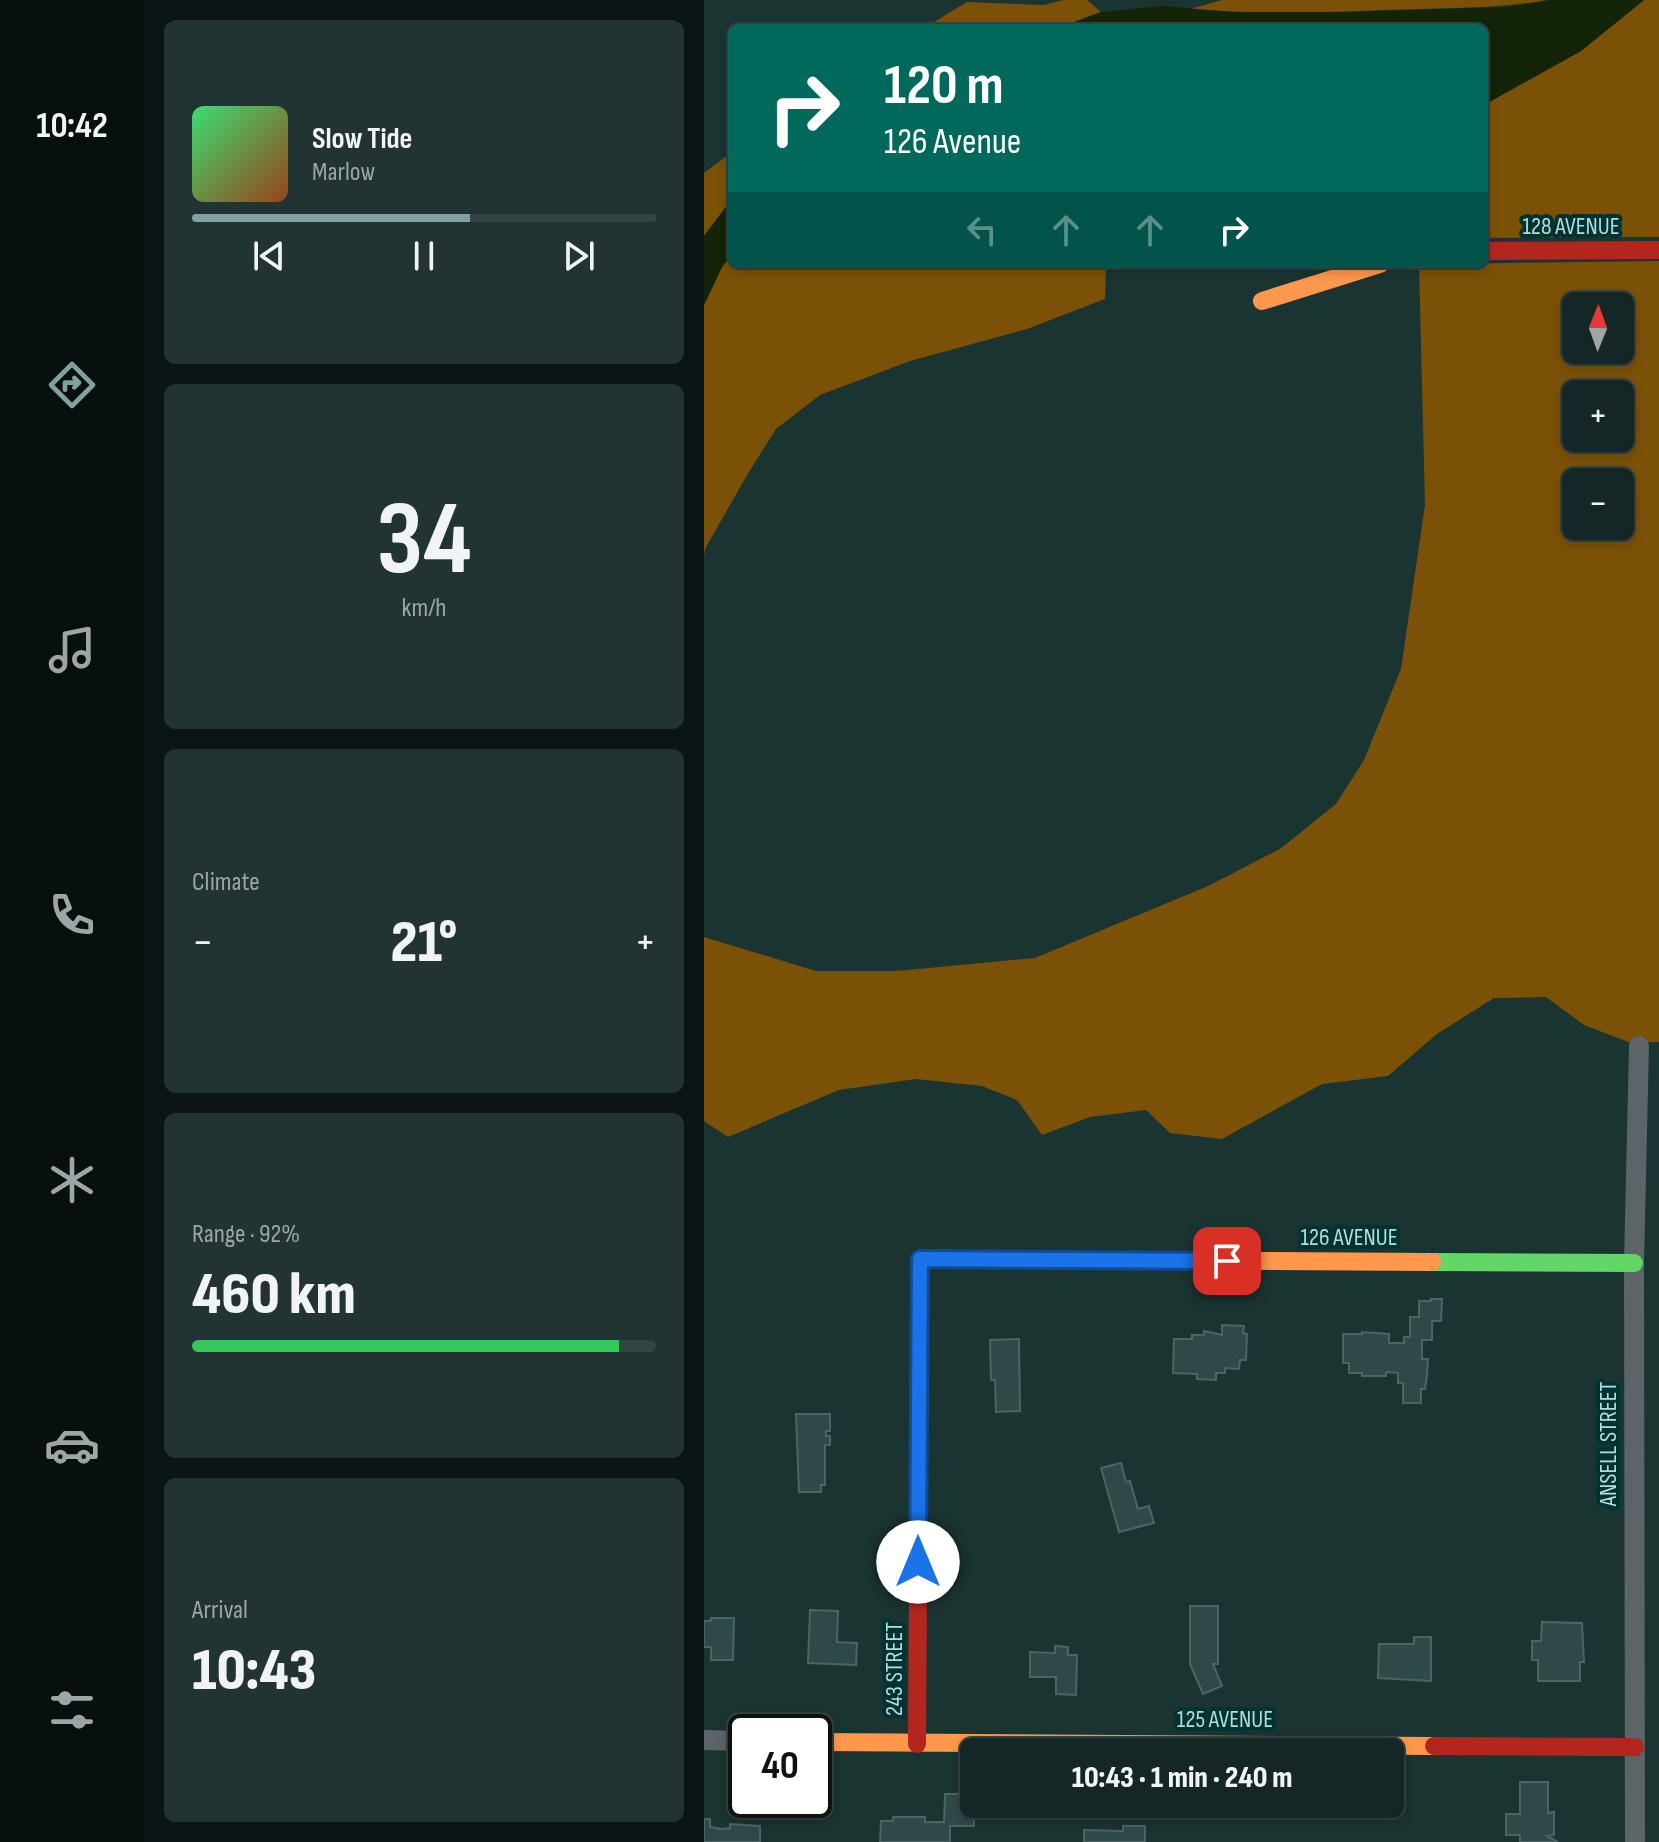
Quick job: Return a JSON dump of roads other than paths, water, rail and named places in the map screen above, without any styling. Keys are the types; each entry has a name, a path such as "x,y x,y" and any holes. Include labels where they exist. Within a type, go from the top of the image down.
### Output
{"street":[{"name":"128 AVENUE","path":"1488,251 1659,250"},
{"path":"1262,301 1367,268"},
{"name":"ANSELL STREET","path":"1635,1842 1634,1263 1639,1046"},
{"name":"126 AVENUE","path":"920,1259 1634,1263"},
{"name":"243 STREET","path":"917,1744 920,1259"},
{"path":"704,1740 728,1741"},
{"name":"125 AVENUE","path":"832,1742 1635,1747"}]}
